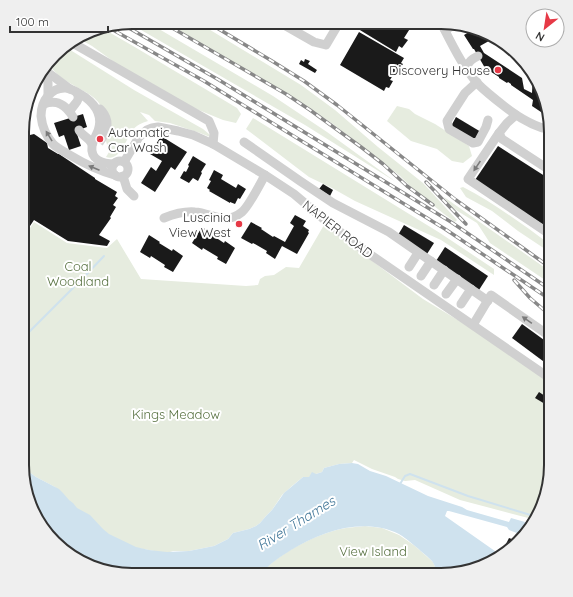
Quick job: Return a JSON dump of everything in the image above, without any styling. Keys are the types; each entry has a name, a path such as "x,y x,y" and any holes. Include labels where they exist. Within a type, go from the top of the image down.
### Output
{"street":[{"path":"291,29 314,42 326,45 335,29"},
{"path":"444,29 466,68 477,82 497,101 516,115 528,122 544,126"},
{"path":"77,45 209,121 214,133 213,144"},
{"path":"466,68 470,60 478,56"},
{"path":"48,72 90,101 103,112 107,119 105,134"},
{"path":"46,75 48,95 42,111 42,120 43,126 50,140 60,149 98,170 119,175 126,174 128,170 127,165 124,162 120,161 114,164 102,163 90,140 82,135 78,130"},
{"path":"477,82 465,92 447,121 449,129 473,143 478,142 488,120"},
{"path":"44,104 49,102 58,103 66,108 72,115 72,107 78,99 78,94 73,90 64,88 58,89 48,95"},
{"path":"75,158 87,156 95,148 100,126 100,118 95,106"},
{"path":"516,115 499,133 468,179 544,230"},
{"name":"NAPIER ROAD","path":"124,162 139,137 147,130 152,128 158,127 178,131 193,135 213,144 294,194 368,253 544,374"},
{"path":"499,133 502,139 544,166"},
{"path":"244,142 333,203 389,232 471,289 490,298 544,333"},
{"path":"114,164 112,168 113,171 119,175 127,189 134,196"},
{"path":"164,218 185,212 200,213 223,219 234,217 243,212 265,175"},
{"path":"409,267 418,253"},
{"path":"421,276 431,262"},
{"path":"434,285 444,270"},
{"path":"446,294 456,279"},
{"path":"461,304 471,289"},
{"path":"473,325 490,298"}],"green space":[{"path":"139,29 159,29 273,96 327,132 396,182 305,125"},
{"path":"173,29 209,29 301,85 335,110 423,183 457,220 455,222 444,214 413,189 400,176 333,124 304,105"},
{"path":"109,32 237,108 241,114 236,123 223,120 189,106 128,72 84,41 99,34"},
{"path":"70,50 134,90 203,129 209,134 210,137 170,123 155,121 149,115 140,112 148,121 139,124 134,129 119,153 111,158 106,157 109,152 105,137 101,106 95,98 59,76 52,69 59,59"},
{"path":"397,106 409,109 469,146 472,156 463,163 452,161 437,149 411,141 387,121"},
{"path":"253,118 440,233 494,269 494,275 441,240 355,201 309,177 246,129"},
{"path":"463,187 474,193 519,222 544,240 544,248 492,211 466,197 460,188"},
{"path":"444,197 544,267 544,279 490,243 477,223 451,207"},
{"name":"Kings Meadow","path":"34,222 67,243 107,248 117,239 141,279 246,286 258,285 260,279 265,276 274,275 286,267 299,268 324,225 423,299 471,328 544,378 544,472 539,498 530,516 529,518 460,500 415,480 405,481 398,479 354,460 352,463 339,464 324,468 322,472 309,477 303,477 282,495 272,510 260,523 249,529 233,533 228,539 214,546 189,551 173,551 164,554 126,546 88,522 55,487 29,472 29,227 30,228"},
{"name":"View Island","path":"365,526 382,528 399,535 415,546 433,562 436,568 267,568 277,559 312,539 336,530"}],"water":[{"name":"River Thames","path":"339,464 358,464 370,471 386,476 428,496 467,510 509,522 511,518 526,522 518,533 509,530 507,527 447,511 445,516 496,552 474,563 448,568 436,568 432,561 399,534 385,529 357,527 344,528 316,537 291,550 266,568 125,568 99,563 80,554 59,538 46,522 34,498 29,472 59,489 77,508 90,515 109,534 136,547 167,552 189,551 214,546 228,539 233,533 256,526 272,510 284,493 303,477 309,477 312,472 316,474 322,472 324,468"}],"building":[{"path":"358,29 410,29 404,38 408,40 402,48 399,46 396,52"},
{"path":"359,32 404,58 401,63 403,64 398,71 396,70 390,80 393,81 389,88 386,87 384,91 340,65"},
{"name":"Discovery House","path":"468,33 474,34 489,41 480,46 484,53 522,78 524,89 532,93 532,85 539,99 542,112 532,106 533,100 485,68 464,35"},
{"path":"305,59 310,61 308,64 317,70 315,73 299,64 301,60 304,62"},
{"path":"83,114 87,127 76,131 81,146 69,150 64,135 59,137 54,123"},
{"path":"456,117 481,132 475,142 450,128"},
{"path":"29,134 34,134 47,143 48,148 117,192 115,196 118,198 113,205 116,207 110,217 111,218 99,235 110,241 107,246 68,241 34,220 30,226"},
{"path":"161,136 187,152 175,170 171,167 155,192 141,183 151,167 156,171 162,161 150,154"},
{"path":"498,146 544,176 544,225 475,180"},
{"path":"193,156 206,164 198,181 193,178 189,183 180,178 184,171 186,172"},
{"path":"214,170 223,175 221,179 236,188 238,184 246,189 235,204 230,203 209,191 210,190 207,188"},
{"path":"323,184 333,190 330,196 319,189"},
{"path":"295,215 306,221 303,226 309,230 309,233 297,254 282,246 275,259 266,253 267,251 241,238 251,222 262,228 261,229 273,237 274,236 285,242 294,226 290,223"},
{"path":"404,225 434,243 427,254 398,235"},
{"path":"202,227 224,243 225,241 235,248 226,264 217,259 218,257 203,248 202,250 192,243"},
{"path":"149,235 160,242 159,243 172,251 173,249 183,256 173,272 164,267 165,265 151,256 150,258 140,252"},
{"path":"445,247 488,276 479,290 436,261"},
{"path":"522,324 544,340 544,362 512,338"},
{"path":"539,392 544,395 544,403 535,398"},
{"path":"509,538 512,539 509,542 506,544"}],"waterway":[{"path":"29,332 104,256"},
{"path":"400,484 405,476 410,474 468,496 530,515"}],"tunnel":[{"path":"99,143 105,134"}],"railway":[{"path":"131,29 219,80 451,222 544,285"},
{"path":"174,29 286,94 310,110 361,147 383,164 407,186 433,205"},
{"path":"219,29 304,81 337,105 456,200 544,263"},
{"path":"115,31 204,81 445,229 544,295"},
{"path":"426,182 466,224"},
{"path":"514,280 530,298 544,310"}],"place":[{"name":"Discovery House","path":"498,70"},
{"name":"Automatic Car Wash","path":"100,139"},
{"name":"Luscinia View West","path":"239,224"}],"park label":[{"name":"Coal Woodland","path":"78,274"}]}
